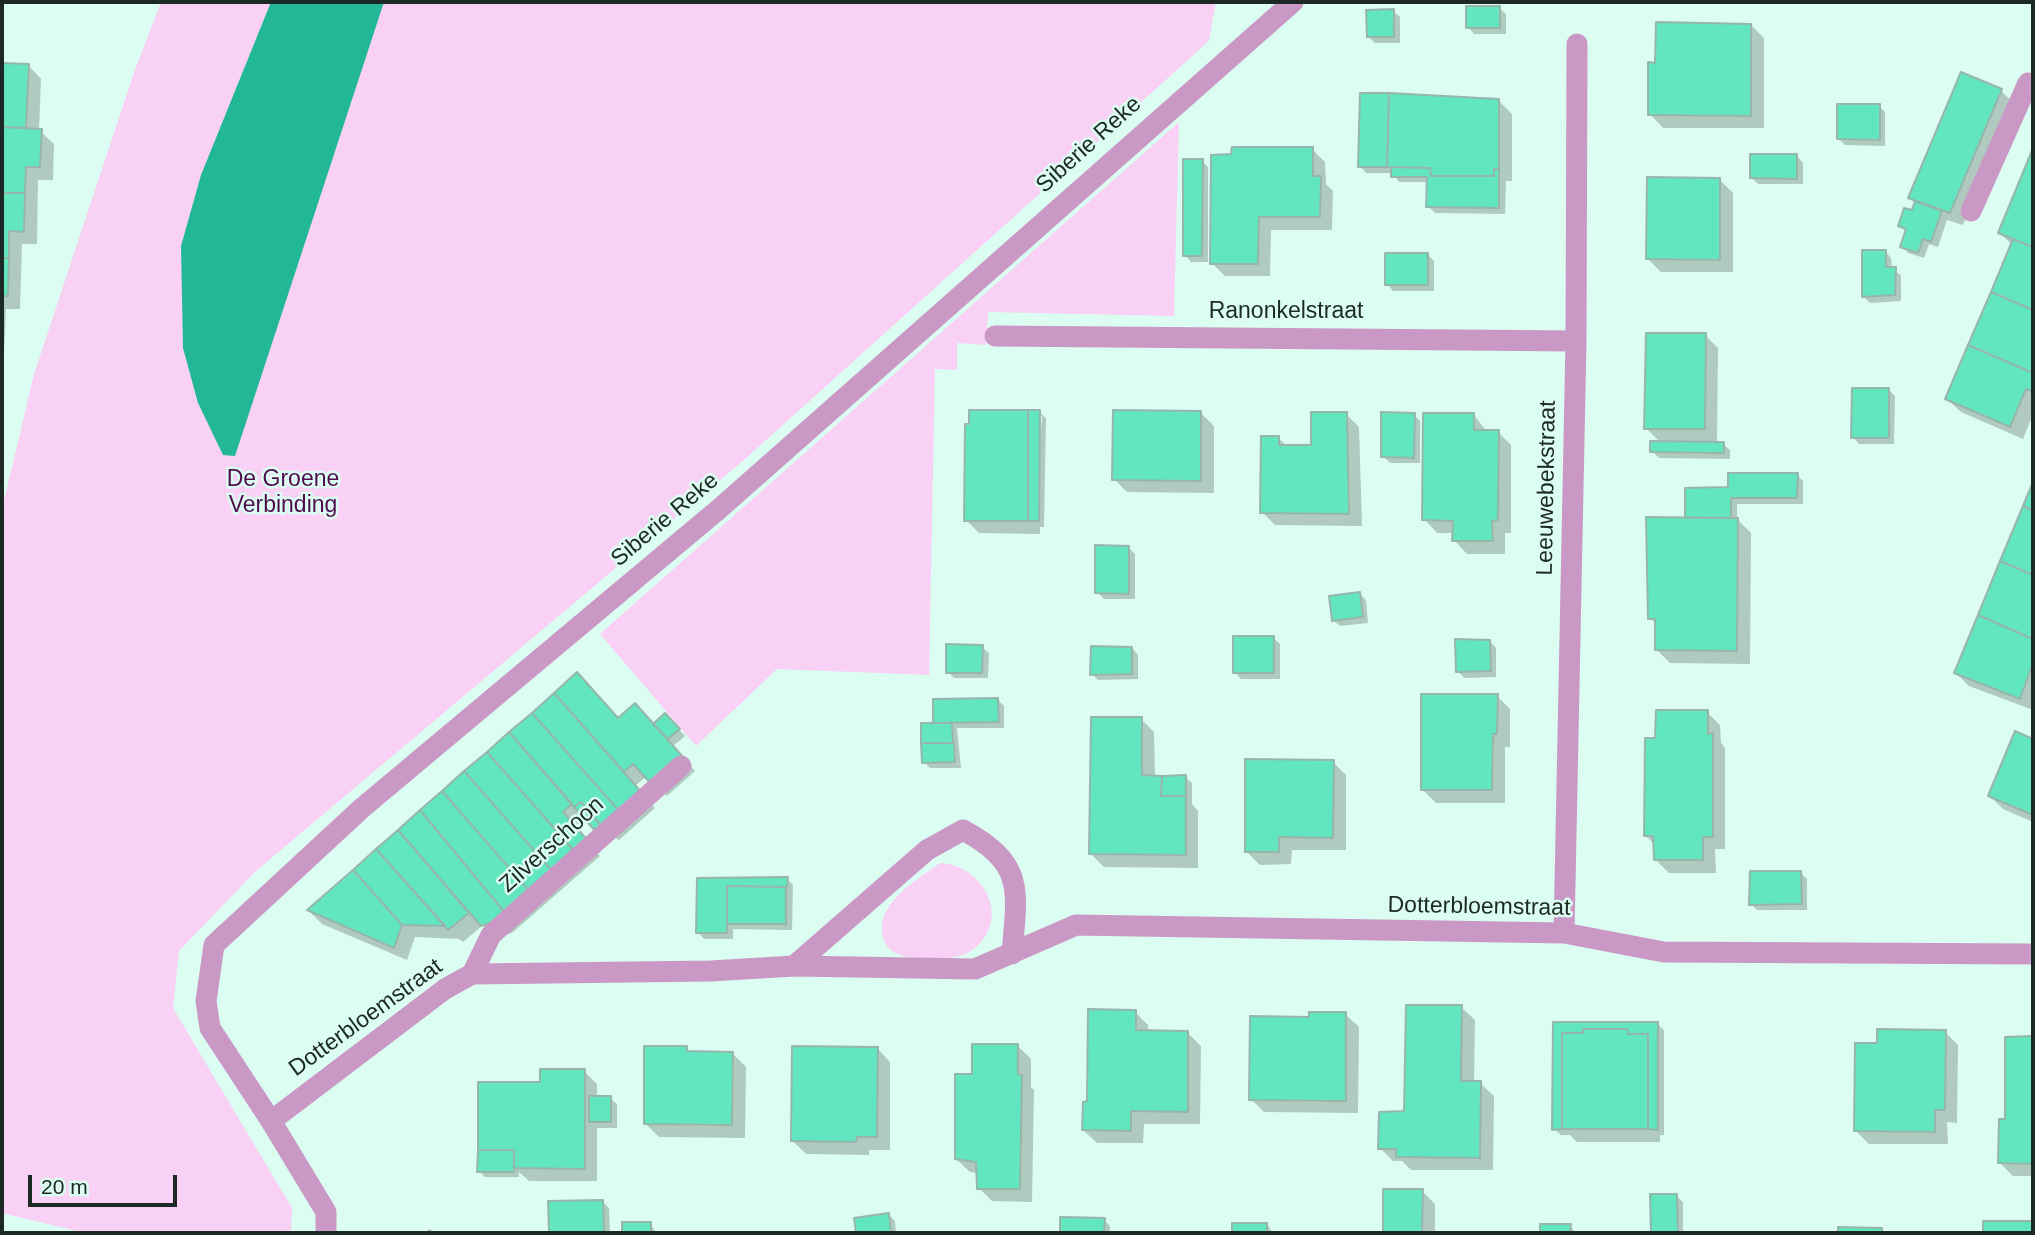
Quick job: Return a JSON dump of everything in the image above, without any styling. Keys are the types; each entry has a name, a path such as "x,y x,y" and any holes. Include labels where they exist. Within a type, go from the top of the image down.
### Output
{"street":[{"name":"Siberie Reke","path":"271,1121 210,1028 206,1001 214,945 362,808 719,509 1293,2"},
{"name":"Leeuwebekstraat","path":"1564,933 1576,341 1577,44"},
{"path":"1971,211 2028,83 2033,85"},
{"name":"Ranonkelstraat","path":"995,336 1576,341"},
{"name":"Zilverschoon","path":"472,974 491,935 681,766"},
{"path":"794,966 927,850 963,830 990,845 1014,873 1016,907 1012,954"},
{"name":"Dotterbloemstraat","path":"271,1121 445,989 472,974 711,971 794,966 975,968 1076,925 1564,933 1664,952 2033,954"},
{"path":"271,1121 326,1212 326,1233"}],"green space":[{"name":"De Groene Verbinding","path":"161,2 1216,2 1209,41 744,460 256,871 179,951 173,1008 292,1208 291,1233 85,1233 2,1213 2,509 34,374 136,67"},
{"path":"1179,122 1174,316 988,312 986,345 957,343 957,370 935,369 929,675 777,669 696,746 600,634"},
{"path":"940,863 956,866 970,874 981,885 989,898 992,912 990,927 983,940 969,952 958,956 917,958 896,953 885,942 882,929 889,907 907,887"}],"shaded area":[{"path":"271,2 384,2 235,456 223,455 198,403 183,348 181,246 201,175"}],"building":[{"path":"1466,6 1500,6 1500,28 1466,28"},
{"path":"1394,9 1394,37 1367,37 1366,10"},
{"path":"1656,22 1751,24 1751,116 1648,115 1648,62 1655,63"},
{"path":"2,63 29,64 26,128 2,127"},
{"path":"1961,72 2002,89 1950,213 1908,198"},
{"path":"1360,93 1389,93 1387,167 1358,167"},
{"path":"1389,93 1499,99 1499,169 1494,169 1494,176 1431,176 1430,168 1387,167"},
{"path":"1837,104 1880,104 1880,140 1837,139"},
{"path":"2,127 42,129 40,167 26,167 25,193 2,193"},
{"path":"1232,147 1313,147 1313,176 1321,176 1320,217 1259,217 1258,264 1210,264 1211,155 1231,154"},
{"path":"2033,148 2033,247 1998,233"},
{"path":"1750,154 1797,154 1797,179 1750,178"},
{"path":"1183,159 1203,159 1202,256 1183,256"},
{"path":"1391,167 1430,168 1431,176 1494,176 1494,169 1499,169 1499,208 1426,207 1427,177 1391,177"},
{"path":"1647,177 1720,178 1720,260 1646,259"},
{"path":"2,193 25,193 24,232 9,231 9,258 2,258"},
{"path":"1915,201 1942,211 1931,242 1923,239 1918,253 1900,247 1906,229 1898,226 1904,208 1912,210"},
{"path":"2013,239 2033,247 2033,310 1991,292"},
{"path":"1862,250 1886,250 1886,267 1896,267 1895,295 1862,297"},
{"path":"1385,253 1428,253 1428,285 1385,285"},
{"path":"2,258 9,258 8,296 2,296"},
{"path":"1991,292 2033,310 2033,373 1968,345"},
{"path":"1646,333 1706,333 1705,429 1644,429"},
{"path":"1968,345 2033,373 2033,392 2026,389 2010,427 1945,399"},
{"path":"1852,388 1889,388 1889,438 1851,438"},
{"path":"969,410 1028,410 1028,521 964,521 965,424 969,424"},
{"path":"1028,410 1040,410 1039,521 1028,521"},
{"path":"1113,410 1201,411 1201,481 1112,480"},
{"path":"1311,412 1347,412 1349,514 1260,513 1261,436 1279,436 1279,445 1311,445"},
{"path":"1381,412 1415,413 1414,458 1381,457"},
{"path":"1423,413 1474,413 1474,430 1499,430 1498,520 1492,521 1493,541 1452,541 1453,521 1422,520"},
{"path":"1650,441 1724,442 1724,453 1650,452"},
{"path":"1728,473 1798,473 1797,498 1731,498 1731,518 1685,518 1685,488 1728,487"},
{"path":"2033,482 2033,511 2023,506"},
{"path":"2023,506 2033,511 2033,575 2000,561"},
{"path":"1646,517 1738,518 1737,651 1655,650 1655,619 1648,619"},
{"path":"1095,545 1129,546 1129,594 1095,593"},
{"path":"2000,561 2033,575 2033,639 1978,615"},
{"path":"1360,592 1363,617 1332,621 1329,596"},
{"path":"1978,615 2033,639 2033,663 2020,699 1954,673"},
{"path":"1233,636 1274,636 1274,673 1233,673"},
{"path":"1455,639 1490,640 1491,671 1456,672"},
{"path":"946,644 983,645 982,673 946,673"},
{"path":"1091,646 1132,647 1132,674 1090,675"},
{"path":"577,672 618,718 635,703 683,757 652,785 633,764 624,772 554,693"},
{"path":"554,693 643,794 621,813 532,713"},
{"path":"1421,694 1498,694 1497,734 1493,734 1492,790 1421,790"},
{"path":"998,698 999,722 933,723 933,699"},
{"path":"1656,710 1708,710 1708,734 1713,733 1713,837 1703,837 1703,860 1654,860 1653,836 1644,836 1645,738 1655,738"},
{"path":"532,713 621,813 604,829 581,802 574,807 509,732"},
{"path":"665,713 680,729 668,739 653,724"},
{"path":"1091,717 1142,717 1142,775 1162,776 1161,796 1186,796 1186,855 1089,854"},
{"path":"921,723 952,723 953,743 921,743"},
{"path":"2015,731 2033,739 2033,815 1988,796"},
{"path":"509,732 572,804 563,812 589,842 576,853 487,752"},
{"path":"921,743 954,743 955,762 922,763"},
{"path":"487,752 576,853 554,873 464,771"},
{"path":"1245,759 1334,760 1333,838 1279,837 1279,852 1245,852"},
{"path":"464,771 554,873 531,893 442,791"},
{"path":"1186,775 1186,796 1161,796 1162,776"},
{"path":"442,791 531,893 506,914 420,810"},
{"path":"581,802 604,829 597,833 574,807"},
{"path":"420,810 506,914 499,920 481,926 398,830"},
{"path":"398,830 469,913 448,930 376,849"},
{"path":"376,849 445,926 402,925 353,870"},
{"path":"353,870 402,925 394,948 307,910"},
{"path":"1750,871 1801,871 1802,904 1749,905"},
{"path":"788,877 787,887 727,886 727,933 696,933 697,878"},
{"path":"727,886 786,887 786,924 727,924"},
{"path":"1406,1005 1462,1005 1461,1081 1481,1081 1480,1158 1396,1157 1396,1149 1378,1149 1379,1112 1404,1111"},
{"path":"1088,1009 1136,1010 1136,1030 1188,1031 1188,1112 1131,1111 1131,1131 1082,1130 1083,1102 1087,1101"},
{"path":"1309,1012 1346,1012 1346,1101 1249,1100 1250,1016 1309,1017"},
{"path":"1553,1022 1658,1022 1658,1130 1648,1129 1648,1034 1628,1034 1627,1029 1583,1029 1583,1033 1562,1033 1562,1129 1552,1130"},
{"path":"1583,1029 1627,1029 1628,1034 1648,1034 1648,1129 1562,1129 1562,1033 1583,1033"},
{"path":"1877,1029 1946,1030 1945,1110 1935,1110 1935,1132 1854,1131 1855,1043 1877,1043"},
{"path":"2033,1036 2033,1164 1998,1163 1999,1119 2005,1119 2005,1037"},
{"path":"972,1044 1018,1044 1018,1074 1022,1075 1020,1189 977,1189 976,1162 955,1159 955,1074 972,1074"},
{"path":"644,1046 687,1046 687,1051 733,1052 732,1125 644,1124"},
{"path":"792,1046 878,1047 877,1137 857,1137 856,1142 791,1141"},
{"path":"540,1069 585,1069 585,1169 514,1168 514,1150 478,1150 478,1082 540,1082"},
{"path":"589,1096 611,1096 611,1122 589,1122"},
{"path":"478,1150 514,1150 514,1172 477,1172"},
{"path":"1383,1189 1423,1189 1422,1233 1383,1233"},
{"path":"1650,1194 1677,1194 1678,1233 1651,1233"},
{"path":"603,1200 604,1232 549,1233 548,1201"},
{"path":"889,1213 891,1233 856,1233 854,1218"},
{"path":"1060,1217 1105,1218 1104,1233 1060,1233"},
{"path":"1983,1221 2033,1221 2033,1233 1983,1233"},
{"path":"622,1222 651,1222 651,1233 622,1233"},
{"path":"1232,1223 1267,1223 1267,1233 1232,1233"},
{"path":"1540,1224 1571,1224 1570,1233 1540,1233"},
{"path":"1838,1227 1882,1228 1882,1233 1838,1233"}]}
